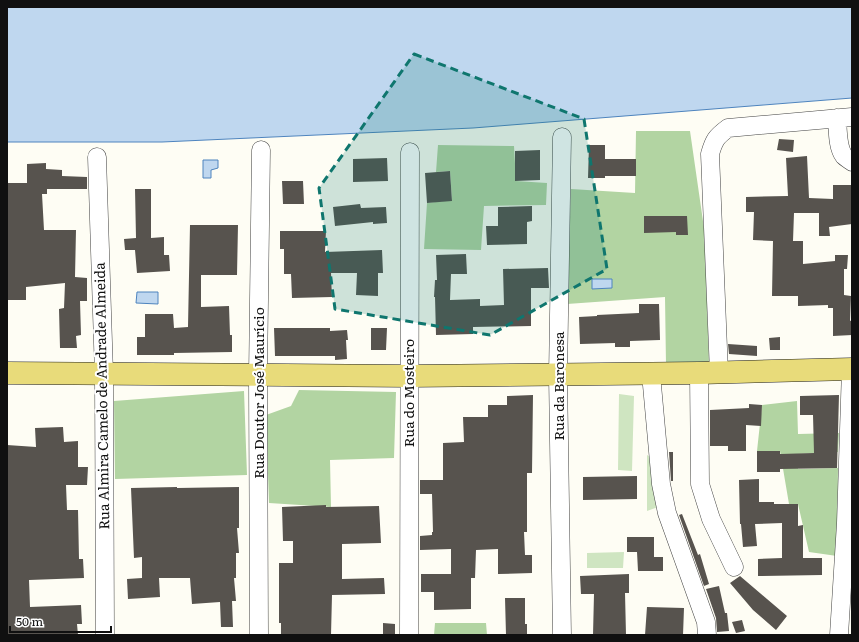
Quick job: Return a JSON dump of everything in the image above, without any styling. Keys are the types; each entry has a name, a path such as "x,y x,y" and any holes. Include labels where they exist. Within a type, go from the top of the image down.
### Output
{"main road":[{"path":"7,372 409,376 651,374 851,369"}],"street":[{"path":"734,567 711,519 700,484 709,373 710,154 713,140 728,128 844,117 838,133 840,146 844,156 852,162"},
{"name":"Rua da Baronesa","path":"562,137 558,375 562,635"},
{"name":"Rua Doutor José Maurício","path":"258,635 258,375 261,150"},
{"name":"Rua do Mosteiro","path":"409,635 410,152"},
{"name":"Rua Almira Camelo de Andrade Almeida","path":"97,156 104,374 105,635"},
{"path":"839,635 849,523 851,369"},
{"path":"651,374 661,484 667,513 706,622 707,635"}],"highlighted area":[{"path":"414,54 584,119 607,269 490,335 335,309 319,188"}],"green space":[{"path":"636,131 690,131 705,235 709,364 666,365 665,297 567,304 571,189 635,193"},
{"path":"438,145 514,146 516,181 547,183 546,205 484,206 481,250 424,249 427,203 452,200 450,171 436,172"},
{"path":"299,390 396,392 394,458 330,460 331,507 269,503 266,415 291,406"},
{"path":"244,391 247,475 115,479 114,401"},
{"path":"619,394 634,396 632,471 618,470"},
{"path":"797,401 798,434 839,433 838,452 797,454 798,469 838,468 837,556 809,552 798,504 789,504 780,451 757,451 762,405"},
{"path":"647,455 654,459 658,507 647,511"},
{"path":"624,552 623,568 587,568 587,553"},
{"path":"435,623 486,623 487,635 434,635"}],"water":[{"path":"7,7 852,7 852,98 473,128 162,142 7,142"},
{"path":"203,160 218,160 218,168 211,170 211,178 203,178"},
{"path":"592,279 612,279 612,288 592,289"},
{"path":"137,292 158,292 158,304 136,303"}],"building":[{"path":"779,139 794,140 793,152 777,150"},
{"path":"589,145 605,145 605,159 636,159 636,176 605,176 605,178 588,178"},
{"path":"540,150 540,180 515,181 515,151"},
{"path":"807,156 809,198 833,199 833,185 852,185 852,224 829,227 830,236 819,236 819,213 794,213 793,241 803,241 803,264 835,261 835,255 848,255 847,269 844,269 844,295 851,296 850,321 852,320 852,335 833,336 833,308 828,308 828,305 798,306 798,296 772,296 773,241 753,240 754,212 746,212 746,197 788,196 786,158"},
{"path":"387,158 388,181 353,182 353,159"},
{"path":"46,163 46,169 62,170 62,176 87,177 87,189 47,189 47,194 42,194 44,230 76,230 75,277 87,278 87,301 80,301 81,335 76,336 77,348 60,348 59,309 64,308 65,283 26,287 26,300 7,300 7,183 27,183 27,164"},
{"path":"450,171 452,201 427,203 425,173"},
{"path":"282,181 303,181 304,204 283,204"},
{"path":"135,189 151,189 151,238 164,237 164,255 169,255 170,271 137,273 135,250 125,250 124,239 136,238"},
{"path":"360,204 361,208 386,207 387,223 373,224 373,222 335,226 333,207"},
{"path":"532,206 532,221 527,222 527,244 487,245 486,226 498,226 498,207"},
{"path":"644,216 687,216 688,235 676,235 676,232 644,233"},
{"path":"190,225 238,225 237,275 201,275 201,307 229,306 232,352 137,355 137,337 145,337 145,314 173,314 174,328 188,327"},
{"path":"280,231 326,231 325,252 382,250 383,273 378,273 378,296 356,295 357,273 331,273 332,297 292,298 291,274 284,274 284,249 280,249"},
{"path":"466,254 467,274 451,274 450,300 480,299 480,306 504,305 503,269 548,268 549,288 531,288 531,326 473,327 473,334 436,335 434,297 435,280 437,280 436,255"},
{"path":"639,304 659,304 660,340 630,341 630,347 615,347 615,343 580,344 579,317 639,313"},
{"path":"274,328 330,328 330,331 347,330 347,359 335,360 335,356 275,356"},
{"path":"371,328 387,328 386,350 371,350"},
{"path":"780,337 780,350 770,350 769,338"},
{"path":"728,344 757,346 757,356 729,354"},
{"path":"533,395 532,473 527,473 527,532 524,532 525,555 532,555 532,573 498,574 498,549 476,550 475,578 471,578 471,609 434,610 434,592 421,592 421,574 451,574 451,549 420,550 420,536 432,535 433,532 432,494 420,494 420,480 443,480 443,443 464,442 463,417 488,417 488,405 507,405 507,396"},
{"path":"839,395 837,468 780,469 780,472 757,472 757,451 780,451 780,454 814,453 813,415 800,415 800,396"},
{"path":"749,404 762,405 761,426 746,425 746,451 728,451 728,446 710,446 710,410 749,408"},
{"path":"63,427 64,442 78,441 78,467 88,467 87,485 66,485 67,510 78,510 79,559 83,559 84,578 29,580 30,607 81,605 82,624 77,624 78,635 7,635 7,445 36,447 35,428"},
{"path":"669,452 673,452 673,481 671,481"},
{"path":"637,476 637,499 583,500 583,477"},
{"path":"759,479 759,502 774,502 774,504 798,504 798,526 803,525 803,558 822,558 822,575 758,576 758,559 782,558 782,523 755,524 757,546 743,547 740,524 739,480"},
{"path":"239,487 239,528 237,528 239,553 236,553 236,578 234,578 236,601 232,601 233,627 221,627 220,602 192,604 190,578 159,578 160,597 128,599 127,579 142,578 142,557 134,558 131,488"},
{"path":"326,505 326,507 379,506 381,543 342,544 342,579 384,578 385,594 332,595 331,635 281,635 281,623 279,623 279,563 293,563 293,541 283,541 282,507"},
{"path":"682,514 698,555 700,554 709,584 704,586 679,515"},
{"path":"627,537 654,537 654,557 663,557 663,571 638,571 637,552 627,552"},
{"path":"629,574 629,593 625,593 626,635 593,635 594,594 581,594 580,576"},
{"path":"740,576 787,616 776,630 753,610 730,583"},
{"path":"719,586 725,613 727,613 729,631 717,632 716,618 706,589"},
{"path":"505,598 525,598 525,624 527,624 527,635 506,635"},
{"path":"647,607 684,608 683,635 645,635"},
{"path":"742,620 745,631 736,633 732,622"},
{"path":"383,623 395,624 395,635 383,635"}]}
